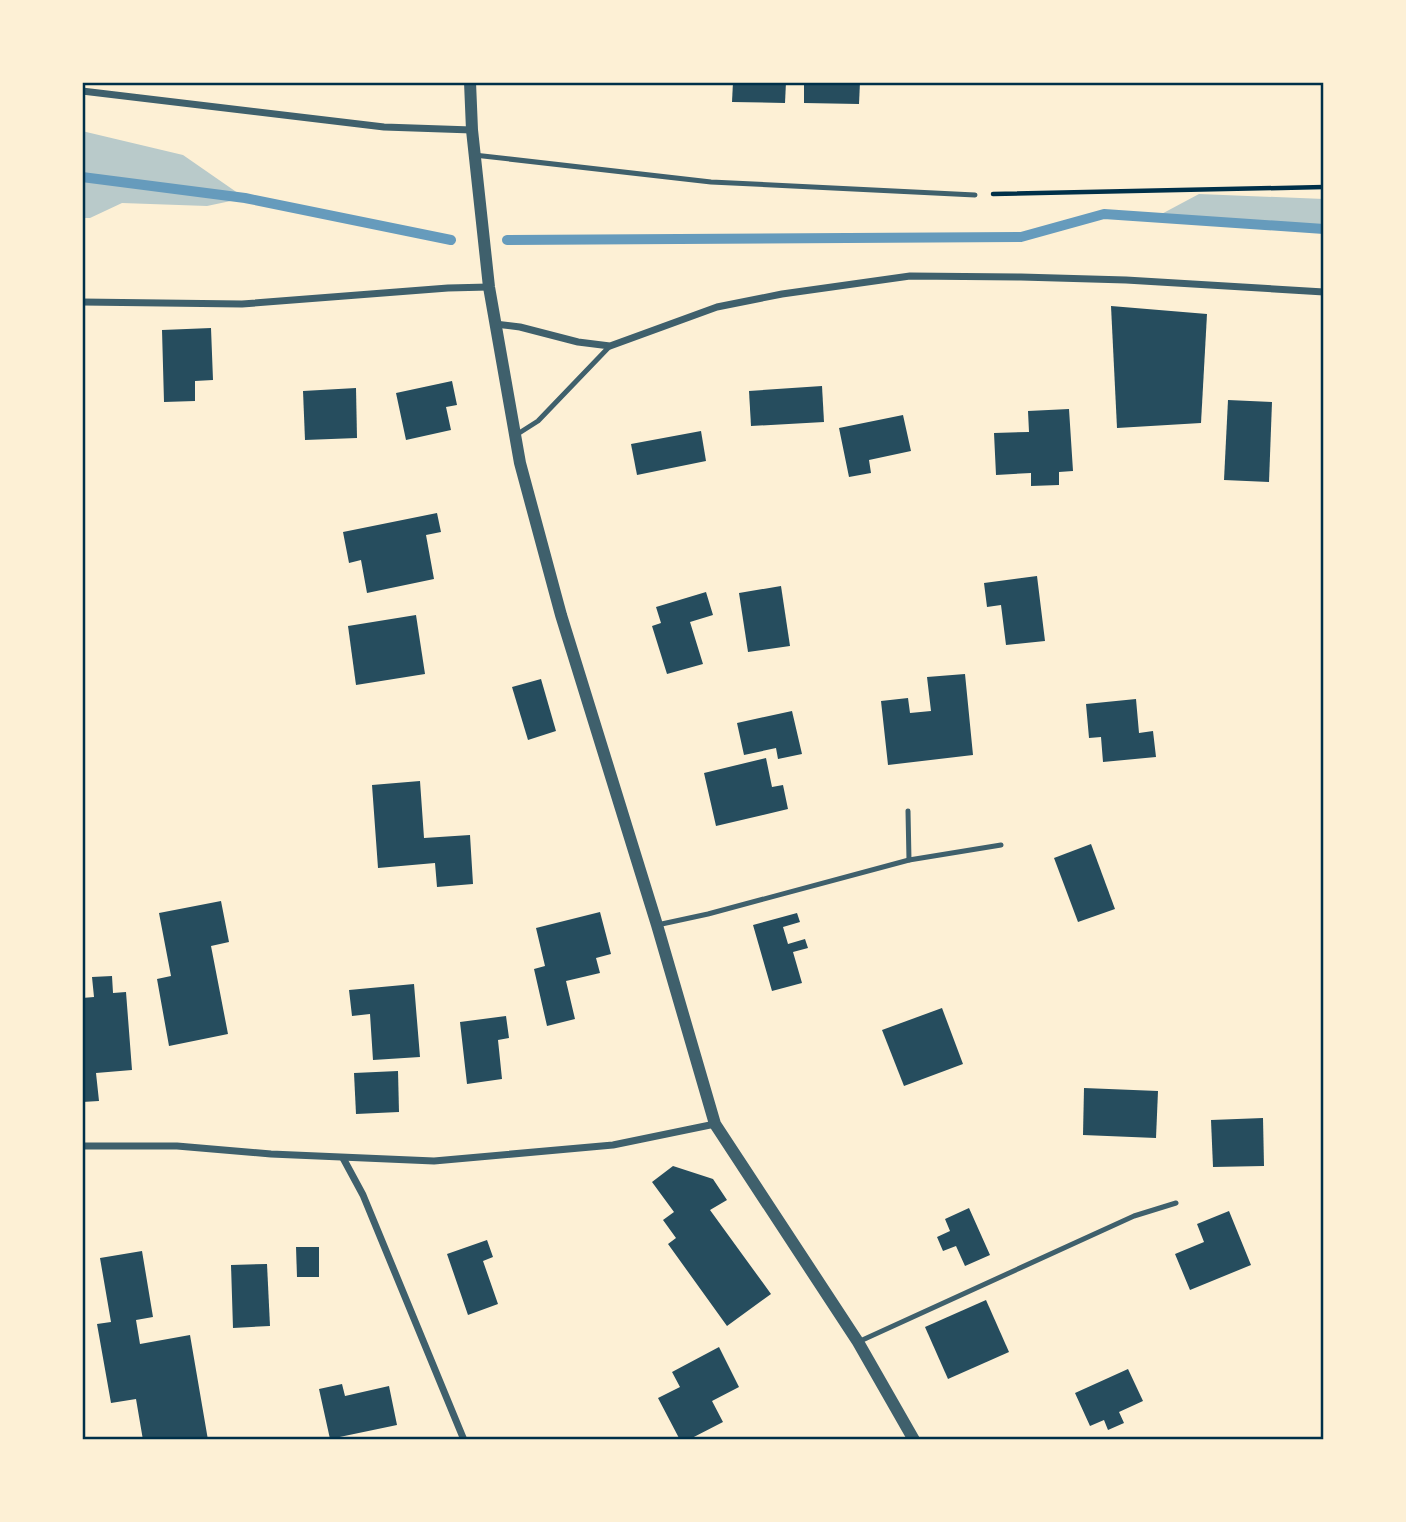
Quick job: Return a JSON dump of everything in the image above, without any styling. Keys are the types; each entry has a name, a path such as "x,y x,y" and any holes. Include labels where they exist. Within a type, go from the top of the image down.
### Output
{"street":[{"path":"470,82 474,156 489,286 520,463 561,615 657,925 715,1124 858,1342 914,1440"},
{"path":"82,91 384,127 472,130"},
{"path":"495,324 610,346 717,306 911,276 1100,279 1324,292"},
{"path":"82,302 242,304 489,286"},
{"path":"82,1146 177,1146 343,1158 434,1161 613,1145 715,1124"},
{"path":"343,1158 363,1195 464,1440"}],"lane":[{"path":"474,156 711,182 975,195"},
{"path":"516,435 538,421 610,346"},
{"path":"908,811 909,860"},
{"path":"657,925 909,860 1001,845"},
{"path":"858,1342 1134,1216 1176,1203"}],"path":[{"path":"975,195 1324,187"}],"shaded area":[{"path":"82,131 183,155 245,198 207,206 122,203 90,218 82,218"},
{"path":"1199,194 1324,199 1324,232 1318,229 1154,218"}],"building":[{"path":"733,82 786,82 785,103 732,102"},
{"path":"804,82 860,82 859,104 804,103"},
{"path":"1111,306 1207,314 1201,423 1117,428"},
{"path":"211,328 213,380 195,381 195,401 164,402 162,330"},
{"path":"452,381 457,405 446,407 451,430 406,440 396,393"},
{"path":"822,386 824,422 751,426 749,391"},
{"path":"356,388 357,438 305,440 303,391"},
{"path":"1228,400 1272,402 1269,482 1224,480"},
{"path":"1069,409 1073,471 1059,472 1059,485 1031,486 1031,473 996,475 994,433 1029,432 1028,411"},
{"path":"903,415 911,451 869,460 871,473 849,477 839,428"},
{"path":"701,431 706,461 637,475 631,444"},
{"path":"437,513 441,532 426,535 434,579 367,593 361,560 349,563 343,532"},
{"path":"1037,576 1045,641 1006,645 1001,605 987,607 984,583"},
{"path":"781,586 790,646 748,652 739,593"},
{"path":"706,592 713,615 690,622 703,664 667,674 652,626 661,623 656,607"},
{"path":"416,615 425,674 356,685 348,626"},
{"path":"965,674 973,755 888,765 881,701 908,698 910,713 931,711 927,677"},
{"path":"541,679 556,731 528,740 512,687"},
{"path":"1136,699 1139,733 1153,731 1156,757 1103,762 1101,737 1089,738 1086,704"},
{"path":"792,711 802,754 778,759 776,748 744,755 737,723"},
{"path":"766,758 772,787 783,785 788,809 716,826 704,773"},
{"path":"420,781 424,838 470,835 473,884 437,887 435,863 378,868 372,785"},
{"path":"1091,844 1115,909 1078,922 1054,858"},
{"path":"221,901 229,942 211,946 228,1034 169,1046 157,979 171,976 159,913"},
{"path":"600,912 611,954 596,958 600,973 566,981 575,1019 547,1026 534,969 545,966 536,928"},
{"path":"797,913 800,922 783,927 788,944 805,939 808,948 793,952 802,983 772,991 753,925"},
{"path":"112,976 113,993 126,992 132,1070 96,1073 99,1101 82,1102 82,998 94,997 92,977"},
{"path":"414,984 420,1057 373,1060 370,1014 352,1016 349,990"},
{"path":"942,1008 963,1064 904,1086 882,1030"},
{"path":"506,1016 509,1038 498,1040 502,1079 467,1084 460,1022"},
{"path":"398,1071 399,1112 356,1114 354,1073"},
{"path":"1084,1088 1158,1091 1156,1138 1083,1135"},
{"path":"1263,1118 1264,1166 1213,1167 1211,1120"},
{"path":"673,1166 713,1179 727,1200 710,1210 771,1294 727,1326 668,1244 676,1238 663,1220 674,1212 652,1182"},
{"path":"969,1208 990,1255 965,1266 956,1246 943,1251 937,1237 950,1231 945,1219"},
{"path":"1229,1211 1251,1265 1190,1290 1175,1254 1204,1242 1197,1224"},
{"path":"487,1240 493,1257 483,1261 498,1304 468,1315 447,1254"},
{"path":"296,1247 319,1247 319,1277 297,1277"},
{"path":"142,1251 153,1317 136,1320 140,1344 190,1335 208,1440 143,1440 136,1399 111,1403 97,1324 111,1322 100,1258"},
{"path":"267,1264 270,1326 233,1328 231,1265"},
{"path":"986,1300 1009,1352 948,1379 925,1327"},
{"path":"719,1347 739,1387 712,1401 723,1422 688,1440 680,1440 658,1398 680,1387 672,1372"},
{"path":"1128,1369 1143,1401 1119,1412 1124,1423 1108,1430 1104,1420 1090,1426 1075,1393"},
{"path":"342,1384 345,1396 389,1386 397,1425 330,1439 319,1389"}],"waterway":[{"path":"82,177 245,198 451,240"},
{"path":"507,240 1021,237 1104,214 1324,229"}]}
